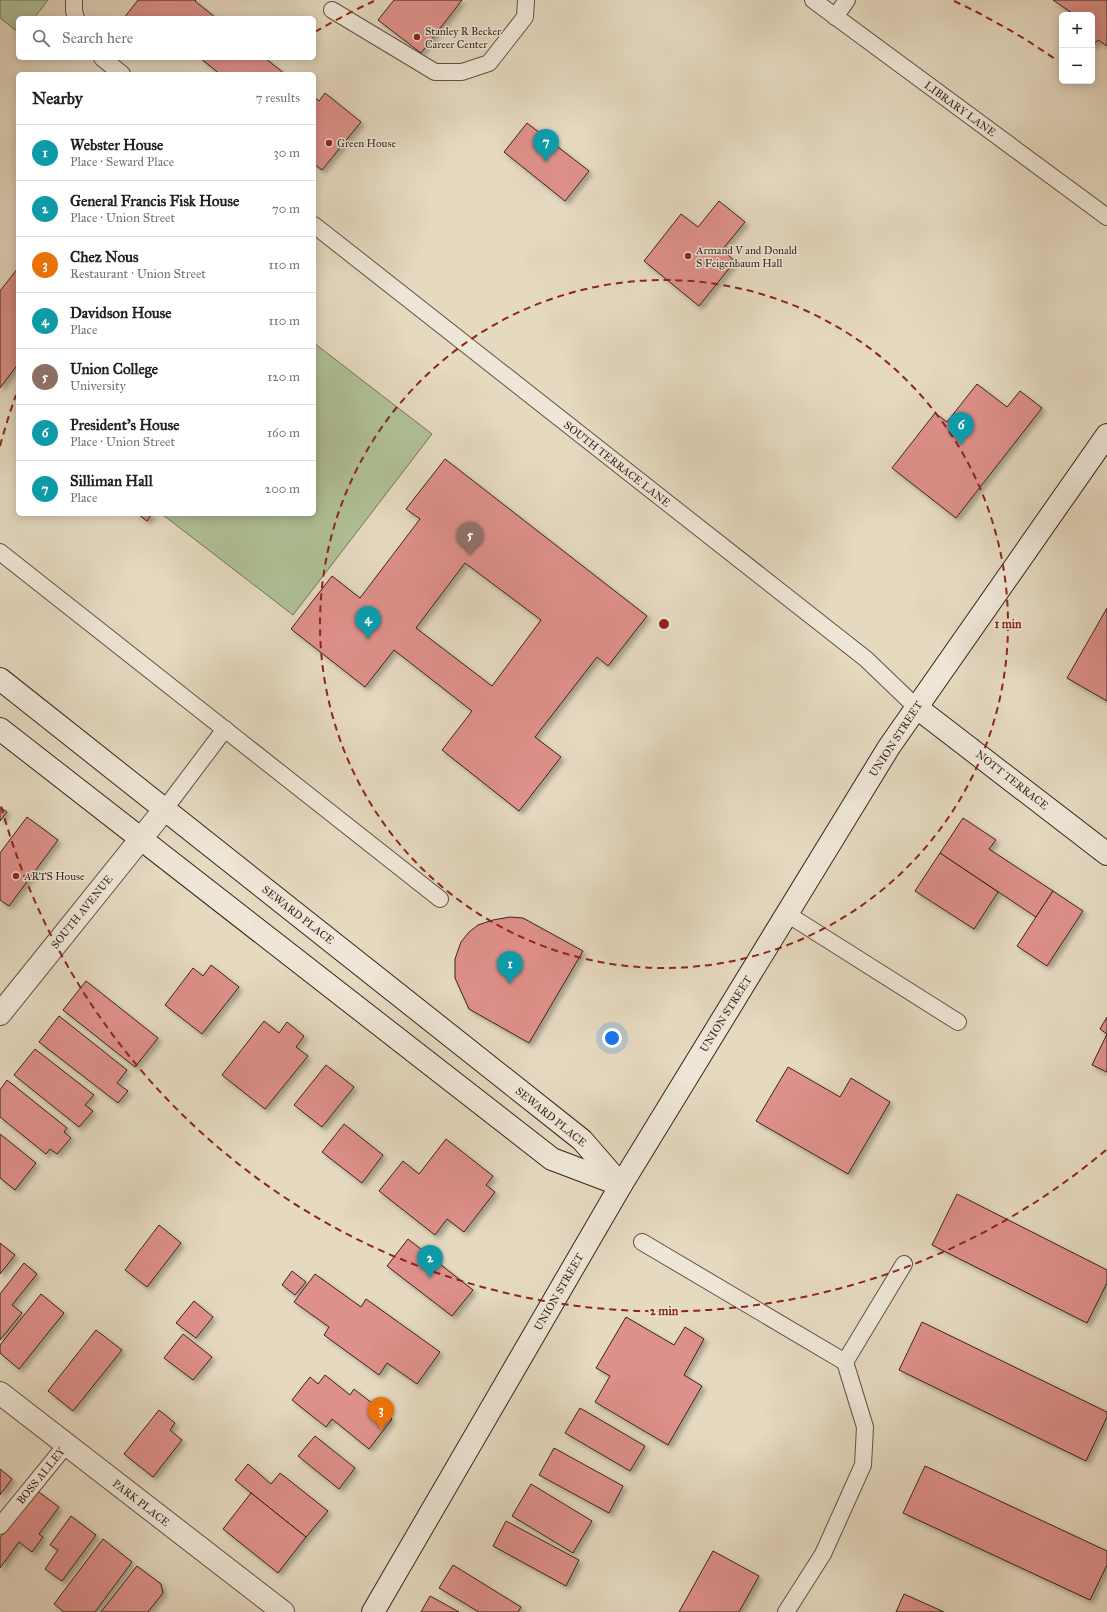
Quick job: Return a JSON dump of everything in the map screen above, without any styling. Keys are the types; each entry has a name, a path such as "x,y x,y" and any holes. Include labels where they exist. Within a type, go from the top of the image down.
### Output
{"street":[{"name":"UNION STREET","path":"373,1612 621,1185 889,747 1107,435"},
{"name":"SEWARD PLACE","path":"0,679 582,1140 621,1185"},
{"name":"NOTT TERRACE","path":"916,707 1107,854"},
{"path":"0,728 552,1159 621,1185"},
{"name":"SOUTH AVENUE","path":"0,1014 164,810"},
{"name":"PARK PLACE","path":"0,1393 283,1612"}],"lane":[{"path":"74,0 75,16"},
{"path":"332,10 435,72 462,72 489,63 525,17 526,0"},
{"name":"LIBRARY LANE","path":"813,0 1107,217"},
{"path":"835,17 847,0"},
{"path":"104,60 120,72"},
{"name":"SOUTH TERRACE LANE","path":"316,227 866,659 916,707"},
{"path":"0,552 440,899"},
{"path":"164,810 225,729"},
{"path":"787,914 958,1022"},
{"path":"642,1242 845,1362 865,1427 863,1465 823,1554 786,1612"},
{"path":"845,1362 904,1264"},
{"name":"BOSS ALLEY","path":"0,1526 66,1445"}],"green space":[{"path":"0,0 48,0 36,16 16,16 16,30 0,18"},
{"path":"316,345 432,434 293,615 164,516 316,516"}],"building":[{"path":"138,0 196,0 195,1 214,16 126,16"},
{"name":"Stanley R Becker Career Center","path":"394,0 462,0 421,53 378,20"},
{"path":"1053,0 1107,0 1107,46 1098,40 1095,44 1095,12 1071,12"},
{"path":"202,60 268,60 282,72 218,72"},
{"name":"Green House","path":"325,93 361,122 322,170 316,166 316,99 319,101"},
{"path":"527,123 589,171 565,201 504,152"},
{"name":"Armand V and Donald S Feigenbaum Hall","path":"719,201 745,222 722,250 735,261 699,306 644,261 681,214 698,227"},
{"path":"16,271 16,367 0,388 0,291"},
{"path":"977,384 1007,407 1020,391 1042,408 956,518 892,468 935,413 947,422"},
{"path":"445,459 647,616 608,666 597,657 535,737 561,757 519,811 442,750 472,711 394,650 365,687 291,629 332,576 360,598 420,519 406,509","holes":["465,563 541,620 492,686 416,628"]},
{"path":"141,516 151,516 147,521"},
{"path":"1107,608 1107,701 1067,678"},
{"path":"0,807 7,812 0,821"},
{"name":"ARTS House","path":"27,817 58,840 9,906 0,900 0,853"},
{"path":"963,818 996,840 989,849 1053,891 1036,917 940,853"},
{"path":"940,853 998,892 974,929 915,891"},
{"path":"1053,891 1083,911 1047,966 1017,946"},
{"path":"510,917 523,918 583,951 529,1043 469,1009 455,978 455,959 461,942 469,932 478,925 493,920"},
{"path":"211,965 239,987 202,1034 165,1005 193,968 203,976"},
{"path":"86,981 158,1038 135,1067 63,1010"},
{"path":"59,1016 127,1070 117,1083 128,1091 118,1103 39,1042"},
{"path":"1107,1017 1107,1034 1100,1029"},
{"path":"264,1021 279,1033 287,1022 304,1036 296,1047 308,1056 265,1109 222,1075"},
{"path":"1107,1034 1107,1072 1092,1065"},
{"path":"35,1049 94,1095 85,1105 93,1111 79,1127 14,1075"},
{"path":"326,1065 354,1087 322,1127 294,1105"},
{"path":"788,1067 840,1097 851,1078 890,1102 848,1174 756,1121"},
{"path":"7,1080 67,1128 64,1132 71,1138 57,1154 50,1149 46,1154 0,1117 0,1090"},
{"path":"344,1124 383,1155 362,1183 322,1152"},
{"path":"0,1134 36,1163 15,1190 0,1178"},
{"path":"446,1139 493,1176 486,1185 495,1192 464,1232 447,1219 435,1235 379,1191 403,1161 419,1174"},
{"path":"957,1194 1107,1270 1107,1283 1087,1323 932,1245"},
{"path":"159,1225 181,1243 147,1287 125,1270"},
{"path":"408,1239 473,1290 452,1316 387,1266"},
{"path":"0,1243 15,1255 0,1274"},
{"path":"24,1263 37,1274 12,1305 22,1313 0,1340 0,1294"},
{"path":"292,1271 306,1282 295,1295 282,1285"},
{"path":"315,1274 361,1307 366,1299 440,1352 417,1384 387,1363 379,1375 324,1335 329,1327 294,1302"},
{"path":"41,1294 64,1313 19,1369 0,1353 0,1345"},
{"path":"194,1301 213,1317 196,1338 176,1323"},
{"path":"626,1317 674,1345 685,1327 704,1339 684,1375 702,1386 668,1445 595,1402 610,1376 596,1368"},
{"path":"922,1322 1107,1412 1107,1417 1086,1461 899,1370"},
{"path":"96,1330 122,1350 73,1411 48,1391"},
{"path":"183,1334 212,1357 193,1380 164,1358"},
{"path":"325,1375 350,1395 354,1389 392,1419 369,1449 332,1419 326,1427 292,1400 310,1377 318,1384"},
{"path":"580,1408 645,1446 630,1471 565,1433"},
{"path":"159,1410 175,1423 170,1430 182,1440 153,1477 124,1454"},
{"path":"315,1436 355,1468 339,1489 298,1456"},
{"path":"554,1448 623,1486 609,1513 539,1475"},
{"path":"248,1464 271,1484 280,1473 328,1511 306,1537 235,1480"},
{"path":"925,1466 1107,1551 1107,1565 1090,1600 903,1513"},
{"path":"0,1469 12,1479 0,1495"},
{"path":"531,1484 592,1521 573,1553 512,1516"},
{"path":"36,1490 59,1507 39,1534 43,1537 32,1552 19,1542 0,1568 0,1538"},
{"path":"251,1493 306,1537 278,1573 223,1529"},
{"path":"71,1516 96,1535 62,1581 45,1569 58,1550 50,1545"},
{"path":"506,1521 579,1560 566,1586 493,1546"},
{"path":"103,1539 132,1562 95,1612 64,1612 54,1604"},
{"path":"713,1551 759,1576 739,1612 679,1612"},
{"path":"453,1565 521,1607 518,1612 479,1612 439,1588"},
{"path":"137,1566 161,1584 163,1593 148,1612 101,1612"},
{"path":"904,1594 944,1612 896,1612"},
{"path":"430,1596 459,1612 421,1612"}],"place":[{"name":"Stanley R Becker Career Center","path":"417,37"},
{"name":"Green House","path":"329,143"},
{"name":"Silliman Hall","path":"546,162"},
{"name":"Armand V and Donald S Feigenbaum Hall","path":"688,256"},
{"name":"President's House","path":"961,445"},
{"name":"Union College","path":"470,555"},
{"name":"Davidson House","path":"368,639"},
{"name":"ARTS House","path":"16,876"},
{"name":"Webster House","path":"510,984"},
{"name":"General Francis Fisk House","path":"430,1278"},
{"name":"Chez Nous","path":"381,1430"}]}
